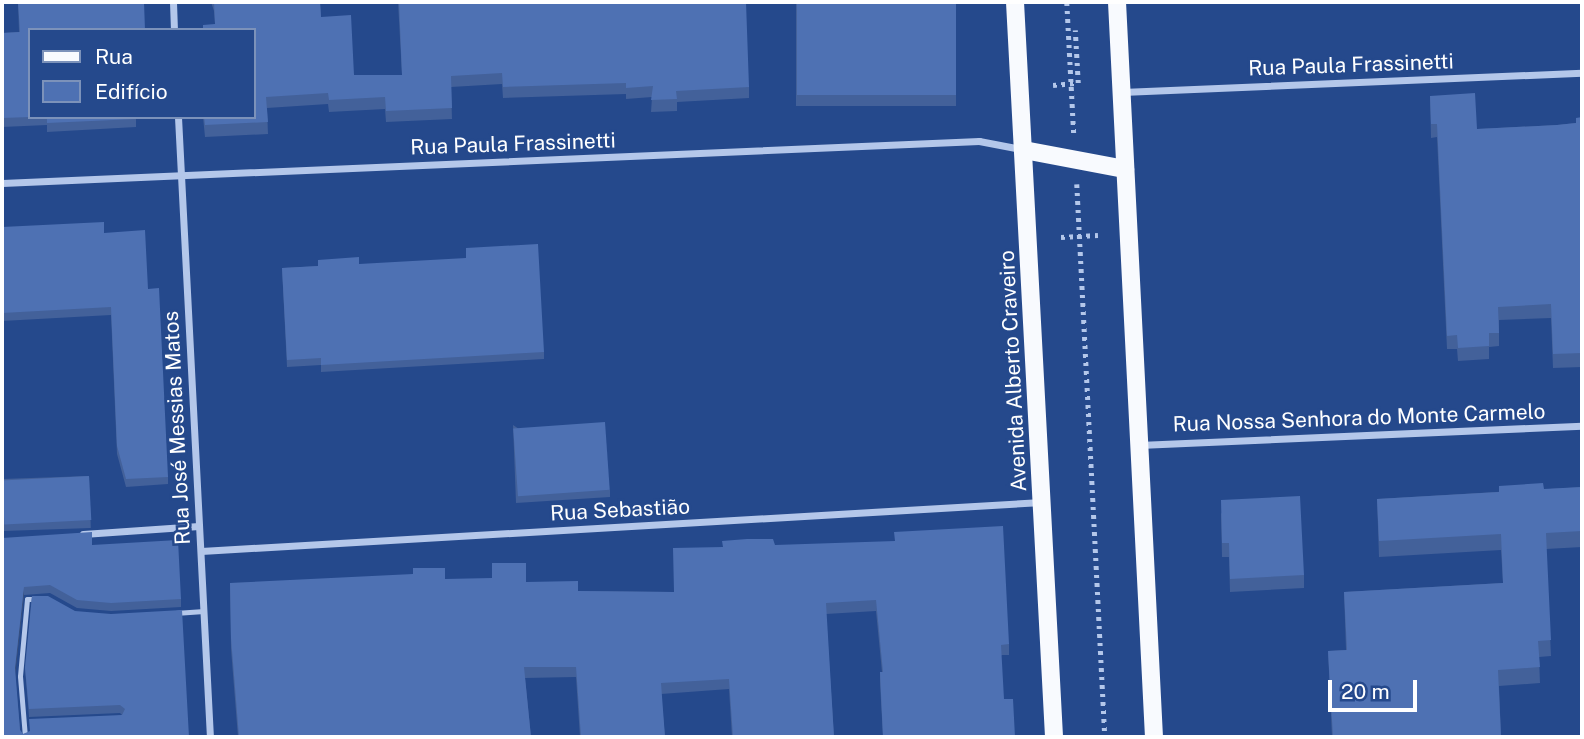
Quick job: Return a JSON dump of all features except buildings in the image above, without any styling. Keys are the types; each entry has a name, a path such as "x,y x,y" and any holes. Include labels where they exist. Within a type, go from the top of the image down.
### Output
{"main road":[{"name":"Avenida Alberto Craveiro","path":"1016,2 1054,737"},
{"path":"1117,2 1154,737"},
{"path":"1024,150 1125,169"}],"street":[{"path":"173,2 174,28"},
{"name":"Rua Paula Frassinetti","path":"1122,92 1582,73"},
{"name":"Rua José Messias Matos","path":"178,119 210,737"},
{"name":"Rua Paula Frassinetti","path":"2,183 979,141 1024,150"},
{"name":"Rua Nossa Senhora do Monte Carmelo","path":"1138,445 1582,426"},
{"name":"Rua Sebastião","path":"201,551 1042,502"},
{"path":"68,536 199,526"}],"lane":[{"path":"25,737 20,677 27,599 49,598"},
{"path":"164,613 204,611"},
{"path":"23,722 37,721"}],"path":[{"path":"1067,2 1105,737"},
{"path":"1053,85 1078,83 1075,30"},
{"path":"1061,237 1098,235"}]}
